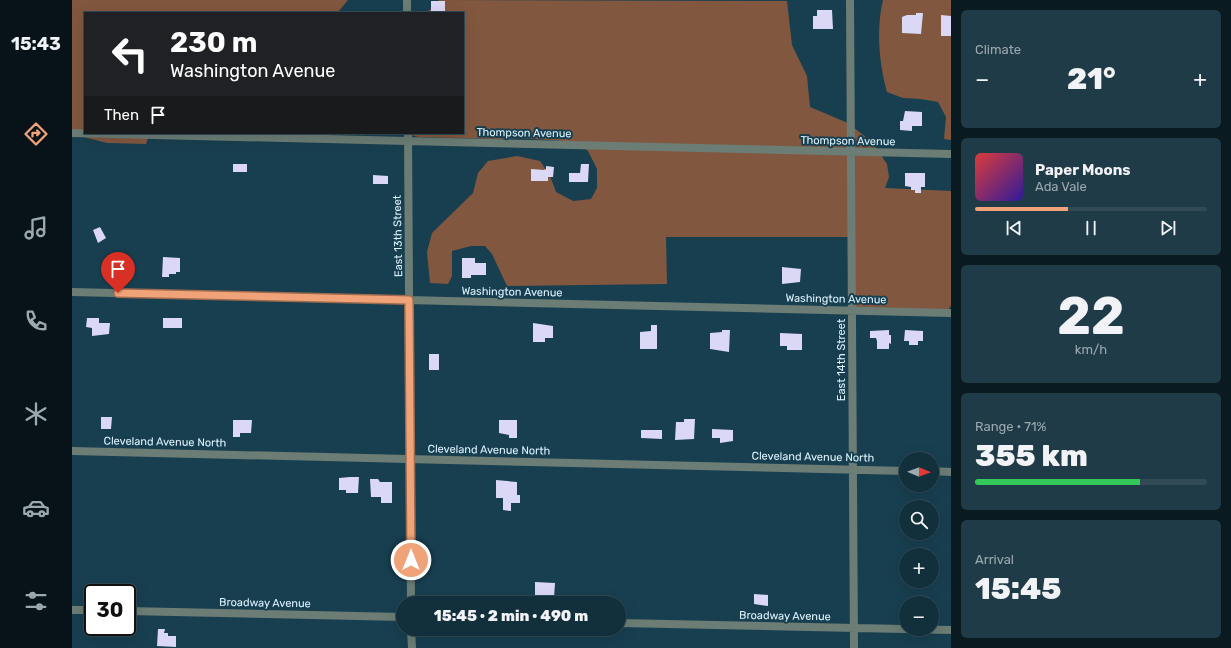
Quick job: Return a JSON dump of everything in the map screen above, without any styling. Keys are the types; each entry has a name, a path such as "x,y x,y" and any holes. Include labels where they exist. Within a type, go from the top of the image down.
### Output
{"street":[{"path":"407,0 407,12"},
{"name":"East 14th Street","path":"850,0 854,648"},
{"name":"Thompson Avenue","path":"72,133 84,133"},
{"name":"Thompson Avenue","path":"156,134 408,137 951,154"},
{"name":"East 13th Street","path":"408,137 411,596"},
{"name":"Washington Avenue","path":"72,292 951,313"},
{"name":"Cleveland Avenue North","path":"72,451 899,471"},
{"path":"939,471 951,472"},
{"path":"72,610 84,610"},
{"name":"Broadway Avenue","path":"136,611 396,617"},
{"name":"Broadway Avenue","path":"626,623 951,630"},
{"path":"411,636 412,648"}],"shaded area":[{"path":"72,0 348,0 338,12 84,12 84,134 150,134 146,144 107,143 72,134"},
{"path":"439,0 787,1 792,45 807,76 810,107 848,123 872,142 887,164 889,177 885,188 951,191 951,306 947,311 848,309 852,237 666,237 667,284 507,286 492,254 485,246 471,246 452,251 452,276 448,284 430,283 427,252 432,233 473,193 478,173 488,161 517,156 540,161 550,176 556,192 573,201 591,199 597,188 597,169 588,151 576,142 519,138 496,139 418,137 408,134 464,134 464,12 426,12 438,4"},
{"path":"883,0 951,0 951,140 944,139 946,117 938,102 903,98 887,92 879,46"}],"building":[{"path":"431,1 445,1 445,12 431,12"},
{"path":"817,10 832,10 833,29 813,29 813,16 817,16"},
{"path":"916,13 923,13 921,34 902,33 902,17 907,15 916,15"},
{"path":"941,15 951,16 951,36 941,36"},
{"path":"905,111 922,112 922,126 912,126 912,131 900,130 900,121 903,121"},
{"path":"233,164 247,164 247,172 233,172"},
{"path":"581,164 589,164 588,182 569,182 569,173 580,173"},
{"path":"546,166 554,167 553,177 548,177 548,181 531,181 531,169 544,170 546,169"},
{"path":"905,173 925,173 925,187 921,187 921,193 915,193 915,190 911,190 911,187 905,186"},
{"path":"373,175 388,176 388,184 373,184"},
{"path":"100,227 106,238 98,243 93,230"},
{"path":"163,257 180,258 180,272 176,272 176,274 169,274 169,277 162,277"},
{"path":"462,258 475,258 475,263 486,263 486,275 471,275 471,278 462,278"},
{"path":"782,267 801,269 800,282 782,284"},
{"path":"87,318 99,318 99,323 110,323 109,334 92,336 92,328 86,327"},
{"path":"163,318 182,318 182,328 163,328"},
{"path":"533,323 553,326 553,338 545,338 545,342 533,342"},
{"path":"651,325 657,325 657,349 640,349 640,332 651,331"},
{"path":"722,330 730,330 729,352 710,349 710,333 722,332"},
{"path":"889,330 889,335 891,335 891,344 889,343 889,349 877,349 876,338 870,338 870,331"},
{"path":"905,330 923,331 923,341 918,341 918,345 909,345 909,341 904,341"},
{"path":"780,333 802,334 802,350 787,350 787,346 780,346"},
{"path":"429,354 439,354 439,370 429,370"},
{"path":"101,417 112,417 111,429 101,429"},
{"path":"684,419 695,419 694,439 675,440 676,422 684,422"},
{"path":"233,420 252,420 251,433 240,433 240,437 233,437"},
{"path":"499,420 517,420 517,438 509,438 509,435 499,433"},
{"path":"712,429 733,430 733,441 720,443 720,438 712,438"},
{"path":"641,430 662,430 662,439 641,438"},
{"path":"359,477 358,493 346,493 346,490 339,490 339,478"},
{"path":"370,479 378,479 380,482 392,482 392,503 381,503 381,497 371,497"},
{"path":"496,480 517,482 517,495 520,495 520,503 511,503 511,511 503,510 503,498 496,498"},
{"path":"535,582 555,583 554,596 535,596"},
{"path":"754,594 768,595 768,606 754,604"},
{"path":"158,629 165,629 164,633 168,633 168,636 176,636 176,647 157,646"}],"route":[{"path":"118,293 409,300 411,560"}]}
